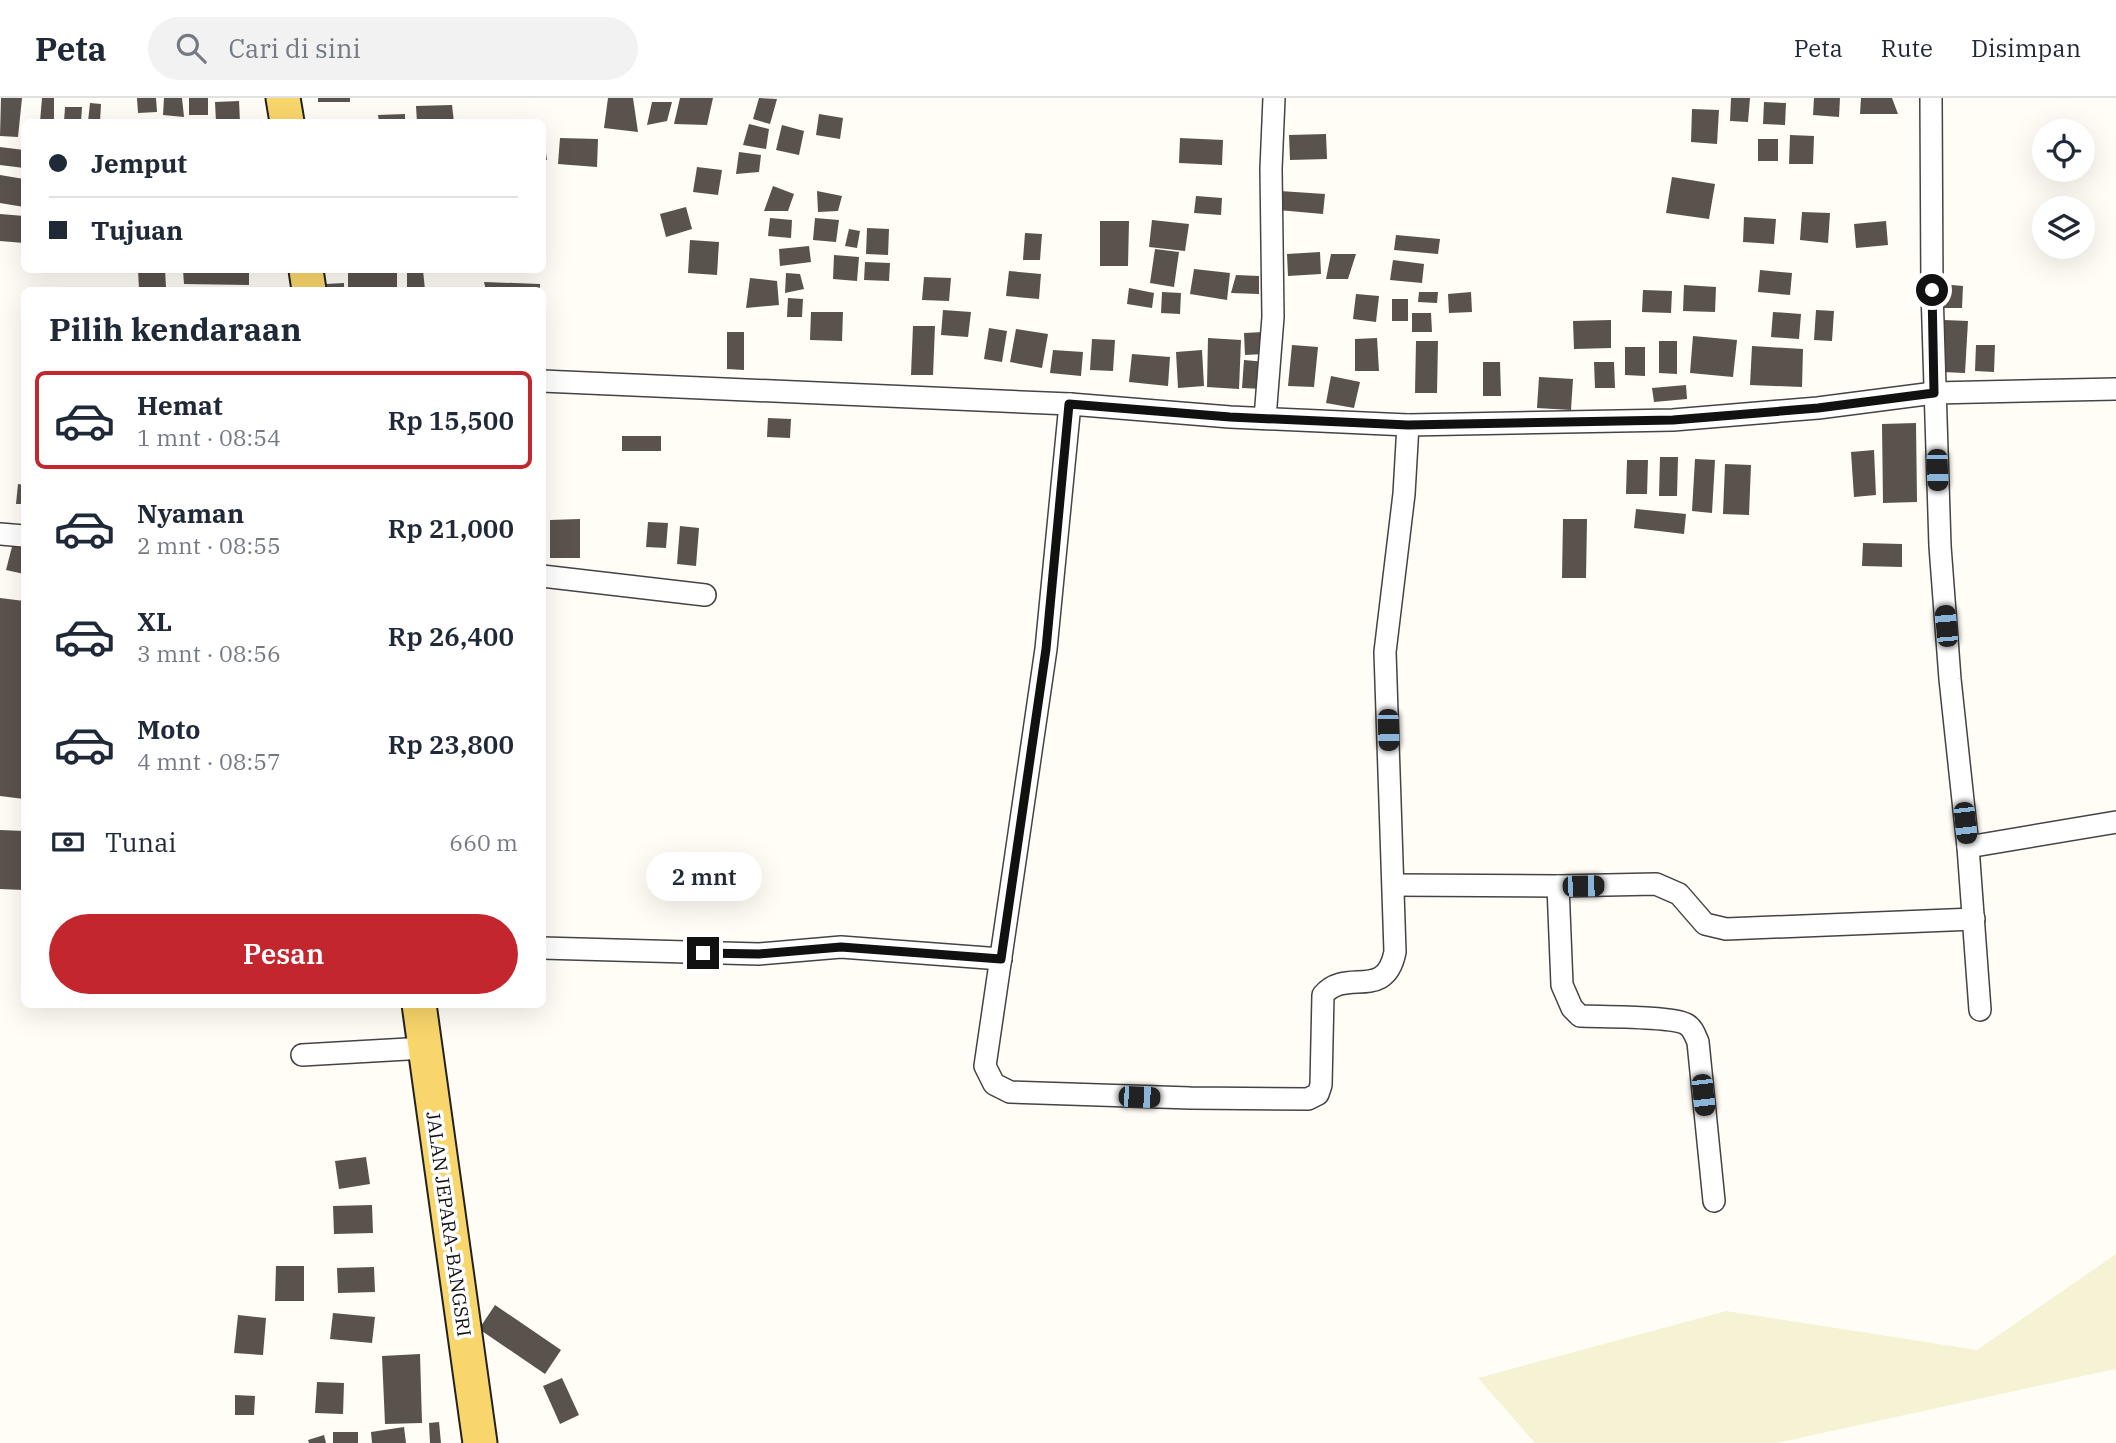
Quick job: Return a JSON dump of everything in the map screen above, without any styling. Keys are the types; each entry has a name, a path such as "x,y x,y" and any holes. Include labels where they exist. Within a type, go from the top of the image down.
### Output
{"main road":[{"path":"283,98 286,119"},
{"name":"JALAN JEPARA-BANGSRI","path":"420,1008 480,1443"}],"street":[{"path":"1265,418 1273,317 1271,169 1274,98"},
{"path":"1931,98 1934,393 1941,560 1950,679 1968,846 1980,1010"},
{"path":"546,381 1069,404 1408,425 1673,420 1818,408 1934,393 2116,389"},
{"path":"1069,404 1046,649 985,1066 994,1083 1010,1092 1308,1099 1318,1094 1321,1085 1323,995 1338,985 1379,979 1392,967 1395,952 1385,652 1404,494 1408,425"},
{"path":"0,534 21,536"},
{"path":"546,576 705,595"},
{"path":"1968,846 2116,822"},
{"path":"1394,885 1656,884 1679,894 1705,924 1726,929 1974,919"},
{"path":"1558,886 1562,985 1572,1008 1580,1016 1675,1020 1683,1022 1694,1032 1698,1042 1714,1201"},
{"path":"546,948 759,954 841,947 1001,959"},
{"path":"302,1055 425,1048"}],"shaded area":[{"path":"2116,1254 2116,1371 2115,1369 1777,1443 1535,1443 1478,1378 1726,1311 1977,1350"}],"building":[{"path":"1,98 22,98 18,137 0,136"},
{"path":"42,98 54,98 54,119 40,119"},
{"path":"137,98 156,98 157,112 138,113"},
{"path":"164,98 182,98 184,117 163,115"},
{"path":"189,98 208,98 208,115 189,115"},
{"path":"318,98 350,98 350,102 318,102"},
{"path":"608,98 633,98 638,132 604,128"},
{"path":"680,98 713,98 707,125 674,124"},
{"path":"759,98 777,99 770,124 753,119"},
{"path":"1731,98 1750,98 1748,122 1730,121"},
{"path":"1814,98 1840,98 1839,117 1813,115"},
{"path":"1861,98 1892,98 1898,114 1860,114"},
{"path":"239,101 240,119 216,119 215,102"},
{"path":"652,102 672,102 667,121 647,125"},
{"path":"1764,102 1786,103 1785,125 1763,124"},
{"path":"90,103 101,104 100,119 88,119"},
{"path":"452,105 454,119 417,119 416,106"},
{"path":"65,107 82,107 81,119 64,119"},
{"path":"1692,109 1719,110 1717,144 1691,142"},
{"path":"405,114 405,119 379,119 378,115"},
{"path":"819,114 843,118 840,139 816,135"},
{"path":"749,124 769,129 766,149 743,145"},
{"path":"782,125 804,131 799,155 776,150"},
{"path":"1326,134 1327,159 1290,160 1289,135"},
{"path":"1790,135 1814,136 1813,164 1789,164"},
{"path":"560,138 598,139 597,167 558,164"},
{"path":"1180,138 1223,140 1222,165 1179,163"},
{"path":"1758,139 1778,139 1778,161 1758,161"},
{"path":"0,147 21,150 21,168 0,165"},
{"path":"739,152 761,155 759,172 736,174"},
{"path":"697,167 722,170 718,195 693,192"},
{"path":"0,175 21,178 21,206 0,203"},
{"path":"1672,177 1715,184 1709,219 1666,213"},
{"path":"773,186 794,194 788,211 764,211"},
{"path":"817,191 842,196 838,211 818,212"},
{"path":"1280,191 1325,194 1323,214 1278,210"},
{"path":"1196,196 1222,198 1221,215 1194,213"},
{"path":"686,207 692,229 666,237 660,214"},
{"path":"1802,212 1830,213 1828,243 1800,240"},
{"path":"0,214 21,216 21,243 0,241"},
{"path":"1744,217 1776,219 1774,244 1743,242"},
{"path":"770,218 792,220 791,238 768,236"},
{"path":"815,218 839,220 836,242 813,240"},
{"path":"1152,220 1189,224 1185,251 1149,247"},
{"path":"1100,221 1129,221 1128,266 1100,266"},
{"path":"1886,221 1888,245 1856,248 1854,224"},
{"path":"867,228 889,229 888,255 866,254"},
{"path":"849,229 860,231 857,248 845,246"},
{"path":"1025,233 1042,234 1040,260 1023,260"},
{"path":"1396,235 1440,239 1438,254 1394,250"},
{"path":"690,240 719,242 717,275 688,273"},
{"path":"809,246 811,262 780,266 779,249"},
{"path":"1155,249 1179,252 1174,287 1150,283"},
{"path":"1320,252 1321,274 1288,276 1287,254"},
{"path":"1331,254 1356,254 1348,279 1326,279"},
{"path":"834,255 859,257 857,281 833,279"},
{"path":"1393,260 1424,264 1422,283 1390,280"},
{"path":"865,262 890,263 889,281 864,280"},
{"path":"1194,269 1230,273 1227,300 1190,294"},
{"path":"1760,270 1792,273 1790,295 1758,292"},
{"path":"1009,271 1041,274 1039,299 1006,296"},
{"path":"138,273 165,273 166,287 139,287"},
{"path":"183,273 249,273 249,285 184,284"},
{"path":"348,273 397,273 397,287 348,287"},
{"path":"407,273 423,273 425,287 407,287"},
{"path":"786,273 800,274 804,289 785,293"},
{"path":"1236,275 1259,276 1259,294 1231,293"},
{"path":"924,277 951,278 949,301 922,300"},
{"path":"750,278 777,281 779,305 746,308"},
{"path":"484,282 540,284 540,287 485,287"},
{"path":"344,283 344,287 326,287 326,284"},
{"path":"1941,284 1963,286 1962,308 1940,308"},
{"path":"1684,285 1716,287 1715,312 1683,311"},
{"path":"1129,288 1154,293 1152,308 1127,304"},
{"path":"1643,290 1672,291 1671,313 1642,312"},
{"path":"1162,292 1181,293 1180,314 1161,313"},
{"path":"1419,292 1438,292 1437,303 1418,302"},
{"path":"1471,292 1472,312 1449,313 1448,294"},
{"path":"1356,294 1379,296 1376,322 1353,319"},
{"path":"788,298 803,299 802,317 787,317"},
{"path":"1392,299 1408,299 1408,321 1392,321"},
{"path":"943,310 971,312 968,337 941,335"},
{"path":"1816,310 1834,311 1832,341 1814,340"},
{"path":"811,312 843,312 842,341 810,340"},
{"path":"1773,312 1801,314 1799,339 1771,337"},
{"path":"1412,313 1431,313 1432,332 1412,332"},
{"path":"1611,320 1611,348 1574,349 1573,321"},
{"path":"1944,320 1968,321 1965,373 1942,372"},
{"path":"913,326 935,326 933,375 911,375"},
{"path":"989,328 1007,331 1002,362 984,359"},
{"path":"1016,329 1048,334 1042,368 1010,362"},
{"path":"727,332 744,332 744,370 727,369"},
{"path":"1263,332 1264,354 1245,355 1244,333"},
{"path":"1693,336 1737,340 1733,377 1690,373"},
{"path":"1208,338 1241,340 1239,389 1207,387"},
{"path":"1377,338 1379,371 1355,371 1355,339"},
{"path":"1092,339 1115,340 1113,371 1090,370"},
{"path":"1416,341 1438,341 1437,393 1415,393"},
{"path":"1659,341 1677,341 1677,374 1659,373"},
{"path":"1292,345 1318,347 1314,387 1288,386"},
{"path":"1976,345 1995,345 1994,372 1975,371"},
{"path":"1752,346 1803,349 1802,387 1750,385"},
{"path":"1625,347 1645,347 1645,376 1625,375"},
{"path":"1053,350 1083,352 1081,376 1050,373"},
{"path":"1202,350 1204,386 1178,388 1176,352"},
{"path":"1132,354 1170,357 1168,386 1129,382"},
{"path":"1244,360 1266,362 1264,389 1242,388"},
{"path":"1483,362 1500,362 1501,396 1483,396"},
{"path":"1594,362 1614,362 1615,388 1595,388"},
{"path":"1331,376 1360,382 1354,408 1326,403"},
{"path":"1539,377 1573,379 1571,410 1537,408"},
{"path":"1686,385 1687,399 1654,402 1652,388"},
{"path":"768,418 791,419 790,438 767,437"},
{"path":"1916,423 1917,502 1883,503 1882,424"},
{"path":"622,436 661,436 661,451 622,451"},
{"path":"1874,450 1876,495 1854,497 1851,452"},
{"path":"1660,457 1678,457 1677,496 1659,496"},
{"path":"1695,459 1715,460 1712,513 1692,511"},
{"path":"1627,460 1648,460 1647,494 1626,494"},
{"path":"1725,464 1751,465 1749,515 1723,514"},
{"path":"18,484 21,484 21,504 16,504"},
{"path":"1636,509 1686,514 1684,534 1634,528"},
{"path":"580,519 580,558 550,558 550,520"},
{"path":"1563,519 1587,519 1586,578 1562,578"},
{"path":"648,522 668,523 666,548 646,547"},
{"path":"680,526 699,528 696,566 677,564"},
{"path":"14,539 21,541 21,573 6,570"},
{"path":"1863,543 1902,544 1902,567 1862,566"},
{"path":"0,598 21,601 21,799 0,796"},
{"path":"0,830 21,831 21,890 0,889"},
{"path":"366,1157 370,1184 339,1189 335,1161"},
{"path":"372,1205 373,1233 334,1234 333,1206"},
{"path":"276,1266 304,1266 304,1301 275,1301"},
{"path":"374,1267 375,1292 338,1293 337,1268"},
{"path":"495,1305 561,1350 545,1374 479,1329"},
{"path":"333,1313 375,1317 372,1343 330,1339"},
{"path":"238,1315 266,1318 263,1355 234,1353"},
{"path":"420,1354 422,1423 385,1424 382,1356"},
{"path":"562,1378 579,1415 560,1424 543,1386"},
{"path":"317,1382 344,1383 343,1414 315,1413"},
{"path":"235,1395 255,1396 254,1415 235,1415"},
{"path":"439,1422 441,1443 430,1443 429,1423"},
{"path":"404,1427 406,1443 372,1443 371,1432"},
{"path":"333,1432 358,1432 358,1443 333,1443"},
{"path":"324,1435 326,1443 309,1443 308,1440"}],"route":[{"path":"703,953 759,954 841,947 1001,959 1046,649 1069,404 1230,417 1408,425 1673,420 1818,408 1934,393 1932,290"}]}
